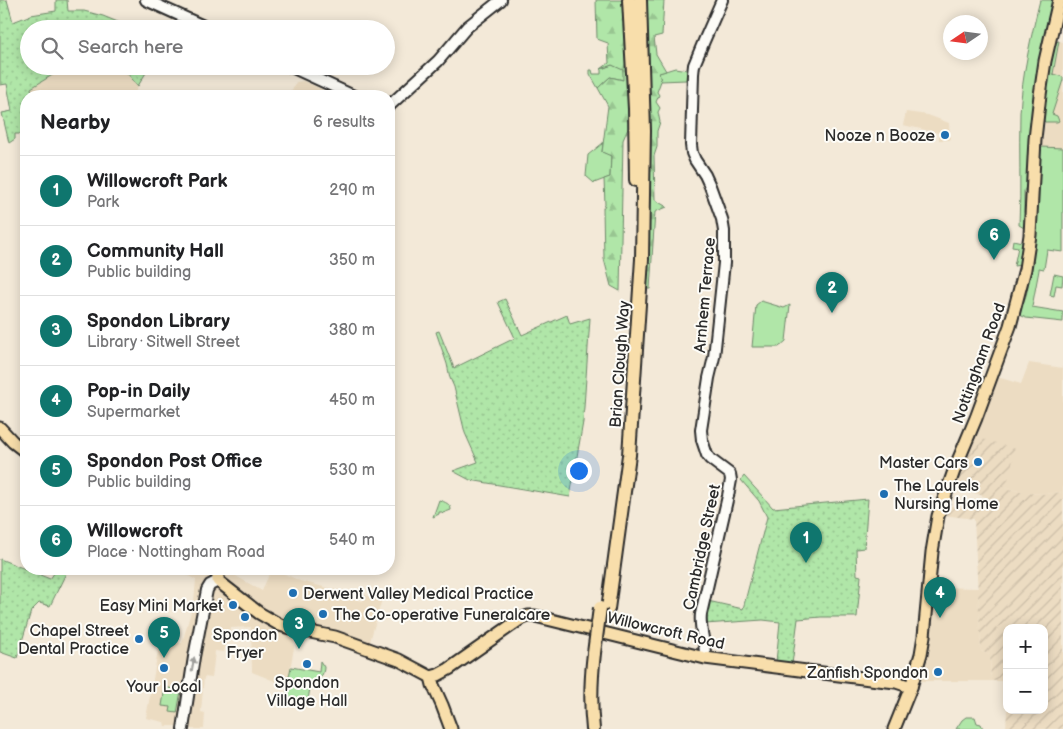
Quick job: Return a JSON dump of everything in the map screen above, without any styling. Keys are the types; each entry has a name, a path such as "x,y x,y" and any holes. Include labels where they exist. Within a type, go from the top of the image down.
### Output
{"highway":[{"name":"Brian Clough Way","path":"602,729 598,694 598,653 621,459 632,308 636,216 636,132 629,0"},
{"name":"Brian Clough Way","path":"604,609 629,456 642,259 644,123 640,0"},
{"name":"Brian Clough Way","path":"593,729 592,671 598,653"}],"main road":[{"name":"Nottingham Road","path":"894,729 911,687 921,654 932,552 938,516 1010,326 1025,269 1030,235 1035,139 1040,94 1059,0"},
{"path":"0,428 20,447"},
{"path":"218,575 218,581 259,613 277,624 335,637 407,664 431,678 451,729"},
{"name":"Willowcroft Road","path":"431,678 449,669 520,619 542,616 705,658 896,682 911,687"}],"street":[{"path":"146,0 190,20"},
{"path":"395,100 438,61 467,27 501,0"},
{"name":"Arnhem Terrace","path":"722,0 694,65 691,145 695,160 713,192 722,219 724,234 724,263 717,334 700,430 705,451 710,459 729,473"},
{"path":"308,75 341,90"},
{"name":"Cambridge Street","path":"705,658 700,624 701,614 730,488 731,477 729,473"},
{"path":"183,729 207,590 210,585 218,581"}],"shaded area":[{"path":"1059,41 1063,42 1063,148 1041,147"},
{"path":"52,75 129,75 138,86 136,90 32,90 31,88"},
{"path":"303,81 323,90 292,90 296,82"},
{"path":"906,112 928,115 949,123 950,140 939,140 939,133 903,125"},
{"path":"1029,363 1063,368 1063,492 1027,493 1006,488 973,436 997,377 1021,384"},
{"path":"973,436 1016,449 1006,488 1027,493 1063,492 1063,729 1006,729 1007,714 1048,714 1048,624 1003,624 1003,681 991,681 990,655 981,651 974,519 943,515 946,505 982,508 992,505 994,500 953,485"},
{"path":"187,575 235,575 262,591 269,575 287,575 300,581 340,591 340,596 363,601 364,595 382,599 369,645 347,635 293,627 294,648 287,686 252,672 251,627 230,628 224,652 215,651 212,678 204,677 201,712 205,713 204,729 187,729 188,726 165,726 164,722 146,718 160,640 182,643 194,601 196,580"},
{"path":"934,587 978,588 981,651 990,655 991,681 921,681 927,651"}],"green space":[{"path":"0,0 7,0 13,22 31,15 56,11 56,0 67,0 68,11 84,11 113,20 20,20 20,75 52,75 31,88 32,90 20,90 20,133 15,134 15,139 9,143 2,113 12,111 7,84 0,85"},
{"path":"596,0 622,0 630,124 623,140 620,291 611,286 604,259 604,179 610,177 611,156 602,152 608,106 598,88 610,77 623,80 623,70 612,65 601,69 609,63 608,43 597,39"},
{"path":"644,0 664,0 662,35 654,37 656,54 666,71 659,73 661,81 656,102 660,108 658,112 660,122 654,156 655,200 667,207 655,212 650,289 643,289 649,207 649,98 646,95"},
{"path":"1040,0 1055,0 1027,185 1024,191 1024,228 1019,225 1020,113 1025,70"},
{"path":"1059,41 1053,74 1063,77 1063,80 1052,114 1057,116 1059,121 1045,122 1041,117 1047,72 1055,42"},
{"path":"612,65 623,69 624,80 610,77 598,88 590,74 590,70 592,70 593,74 601,74 601,69"},
{"path":"675,68 687,70 686,80 661,81 659,73"},
{"path":"129,75 145,75 138,86"},
{"path":"603,143 602,152 611,155 610,177 594,183 586,176 588,155"},
{"path":"1041,147 1063,148 1063,252 1047,250 1044,269 1039,268 1032,307 1063,312 1063,322 1026,318 1020,315 1028,286"},
{"path":"1013,240 1022,242 1023,245 1020,265 1014,266 1018,247 1012,246"},
{"path":"1054,274 1063,276 1062,286 1056,285 1054,296 1050,295"},
{"path":"505,299 522,335 567,315 570,324 590,318 583,422 570,497 470,480 453,471 478,462 465,433 454,387 436,332 439,331 454,368 515,338 498,302"},
{"path":"761,301 784,308 790,305 786,341 779,347 752,347 756,305"},
{"path":"744,476 773,508 868,499 864,548 856,549 857,575 861,576 857,617 798,619 792,664 776,662 780,622 763,620 705,624 708,601 743,609 767,517 759,501 741,480"},
{"path":"439,500 449,505 451,510 443,513 439,512 439,514 433,517"},
{"path":"0,559 20,567 20,575 40,575 50,579 53,575 65,575 50,606 39,603 31,611 17,658 0,652"},
{"path":"320,661 324,667 323,673 319,679 311,682 308,700 287,699 287,686 291,667 319,672"},
{"path":"165,687 181,691 177,713 170,712 171,707 162,706"},
{"path":"966,717 975,717 977,723 981,724 983,729 956,729"}],"place":[{"name":"Nooze n Booze","path":"945,135"},
{"name":"Willowcroft","path":"994,260"},
{"name":"Community Hall","path":"832,313"},
{"name":"Master Cars","path":"978,462"},
{"name":"The Laurels Nursing Home","path":"884,494"},
{"name":"Willowcroft Park","path":"806,563"},
{"name":"Derwent Valley Medical Practice","path":"293,593"},
{"name":"Easy Mini Market","path":"233,605"},
{"name":"The Co-operative Funeralcare","path":"323,614"},
{"name":"Spondon Fryer","path":"245,617"},
{"name":"Pop-in Daily","path":"940,618"},
{"name":"Chapel Street Dental Practice","path":"139,639"},
{"name":"Spondon Library","path":"299,649"},
{"name":"Spondon Post Office","path":"164,658"},
{"name":"Spondon Village Hall","path":"307,664"},
{"name":"Your Local","path":"164,668"},
{"name":"Zanfish Spondon","path":"938,672"}]}
